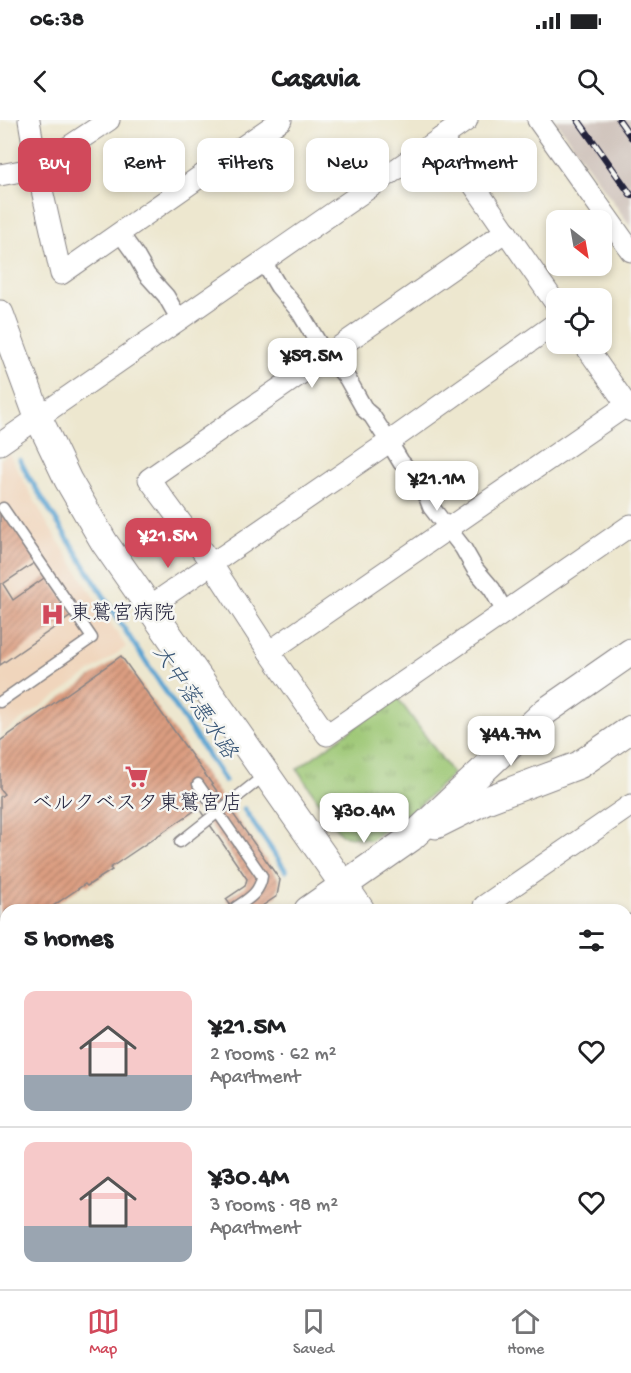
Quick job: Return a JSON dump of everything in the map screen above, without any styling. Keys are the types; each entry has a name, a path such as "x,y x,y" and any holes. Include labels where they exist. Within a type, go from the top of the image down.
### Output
{"street":[{"path":"28,120 31,138"},
{"path":"82,138 109,120"},
{"path":"42,192 61,274 281,120"},
{"path":"441,138 467,120"},
{"path":"538,120 631,251"},
{"path":"0,444 401,166"},
{"path":"0,175 18,172"},
{"path":"479,192 546,289"},
{"path":"506,231 149,479 211,563 327,735 631,525"},
{"path":"119,232 147,275 166,296 174,310"},
{"path":"269,271 278,286 299,310 327,355 336,363 365,410 372,416 389,441 400,462 411,472 426,494 431,507 492,589 506,612"},
{"path":"0,314 38,417 68,480 104,542 357,904"},
{"path":"149,607 546,330"},
{"path":"269,652 448,528 629,408 591,354"},
{"path":"317,904 411,838 546,711 631,652"},
{"path":"411,838 484,801 579,765 631,729"},
{"path":"487,904 631,804"}],"lane":[{"path":"0,496 6,506 1,509 92,638 0,702"},
{"path":"180,842 266,774"},
{"path":"198,784 262,876 261,885 254,895 242,904"}],"shaded area":[{"path":"555,120 631,120 631,227"},
{"name":"東鷲宮病院","path":"9,454 48,525 126,647 0,735 0,460"}],"green space":[{"path":"397,697 453,774 421,804 370,840 341,835 297,769"}],"building":[{"path":"0,507 37,561 3,584 13,600 47,576 74,614 0,665"},
{"path":"121,656 280,880 277,896 265,904 230,904 226,899 245,886 247,879 193,800 188,803 194,811 110,868 112,870 87,886 85,884 56,904 0,904 0,797 4,794 0,789 0,741"}],"waterway":[{"name":"大中落悪水路","path":"20,460 132,641 225,781"},
{"name":"大中落悪水路","path":"244,809 286,871"}],"railway":[{"path":"578,120 631,195"},
{"path":"619,120 631,137"}],"place":[{"name":"東鷲宮病院","path":"52,615"},
{"name":"ベルクベスタ東鷲宮店","path":"137,777"}]}
